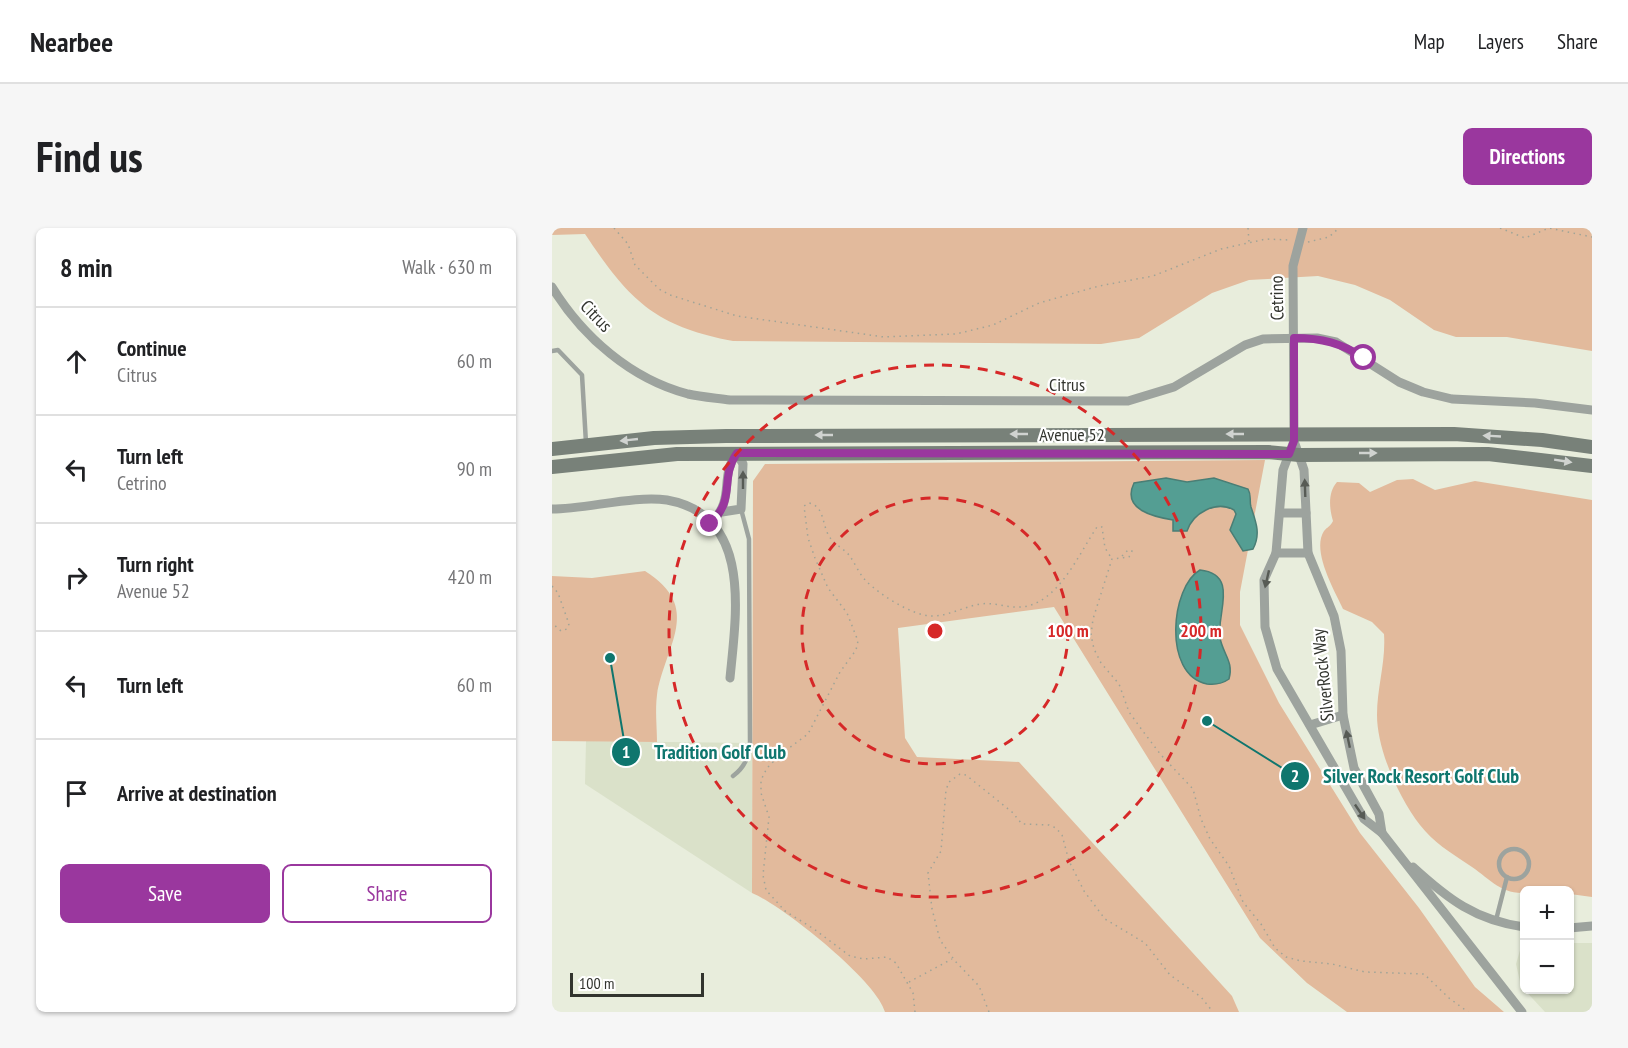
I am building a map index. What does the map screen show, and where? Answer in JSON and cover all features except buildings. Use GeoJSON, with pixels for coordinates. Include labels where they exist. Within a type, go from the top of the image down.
{"type":"FeatureCollection","features":[{"type":"Feature","properties":{"kind":"main road","name":"Avenue 52"},"geometry":{"type":"LineString","coordinates":[[552,449],[654,438],[726,435],[1294,446],[1488,454],[1592,466]]}},
{"type":"Feature","properties":{"kind":"main road","name":"Avenue 52"},"geometry":{"type":"LineString","coordinates":[[552,466],[677,454],[1294,446],[1500,436],[1592,447]]}},
{"type":"Feature","properties":{"kind":"street","name":"Cetrino"},"geometry":{"type":"LineString","coordinates":[[1294,446],[1293,266],[1303,228]]}},
{"type":"Feature","properties":{"kind":"street","name":"Citrus"},"geometry":{"type":"LineString","coordinates":[[552,288],[581,327],[630,369],[689,394],[730,400],[1128,401],[1174,387],[1245,345],[1263,339],[1317,338],[1336,342],[1399,382],[1452,399],[1535,403],[1592,410]]}},
{"type":"Feature","properties":{"kind":"street","name":"SilverRock Way"},"geometry":{"type":"LineString","coordinates":[[1294,446],[1304,470],[1308,553],[1334,616],[1341,651],[1343,715],[1354,768],[1379,814],[1382,833]]}},
{"type":"Feature","properties":{"kind":"street","name":"SilverRock Way"},"geometry":{"type":"LineString","coordinates":[[1294,446],[1283,470],[1276,553],[1264,580],[1265,627],[1276,669],[1364,819],[1382,833],[1522,1012]]}},
{"type":"Feature","properties":{"kind":"street"},"geometry":{"type":"LineString","coordinates":[[710,524],[722,512],[727,494],[728,465],[737,453],[743,464],[741,509],[722,512]]}},
{"type":"Feature","properties":{"kind":"street"},"geometry":{"type":"LineString","coordinates":[[552,509],[666,500],[699,512],[721,535],[735,570],[737,608],[730,678]]}},
{"type":"Feature","properties":{"kind":"street"},"geometry":{"type":"LineString","coordinates":[[1280,513],[1306,513]]}},
{"type":"Feature","properties":{"kind":"street"},"geometry":{"type":"LineString","coordinates":[[1276,553],[1308,553]]}},
{"type":"Feature","properties":{"kind":"street"},"geometry":{"type":"LineString","coordinates":[[1310,724],[1343,715]]}},
{"type":"Feature","properties":{"kind":"street"},"geometry":{"type":"LineString","coordinates":[[1392,846],[1439,891],[1463,909],[1520,926]]}},
{"type":"Feature","properties":{"kind":"street"},"geometry":{"type":"LineString","coordinates":[[1574,928],[1592,926]]}},
{"type":"Feature","properties":{"kind":"lane"},"geometry":{"type":"LineString","coordinates":[[552,351],[558,350],[582,375],[586,446]]}},
{"type":"Feature","properties":{"kind":"lane"},"geometry":{"type":"LineString","coordinates":[[733,776],[741,770],[748,758],[750,743],[748,539],[741,509]]}},
{"type":"Feature","properties":{"kind":"lane"},"geometry":{"type":"LineString","coordinates":[[1509,850],[1523,852],[1528,861],[1528,870],[1521,877],[1507,878],[1500,870],[1501,856],[1509,850]]}},
{"type":"Feature","properties":{"kind":"lane"},"geometry":{"type":"LineString","coordinates":[[1496,920],[1507,878]]}},
{"type":"Feature","properties":{"kind":"path"},"geometry":{"type":"LineString","coordinates":[[614,228],[628,244],[635,264],[658,289],[670,295],[736,316],[884,337],[956,334],[993,325],[1039,303],[1099,286],[1153,276],[1221,249],[1266,239],[1312,243],[1329,237],[1339,228]]}},
{"type":"Feature","properties":{"kind":"path"},"geometry":{"type":"LineString","coordinates":[[1248,228],[1249,243]]}},
{"type":"Feature","properties":{"kind":"path"},"geometry":{"type":"LineString","coordinates":[[1500,228],[1525,238],[1549,228],[1592,237]]}},
{"type":"Feature","properties":{"kind":"path"},"geometry":{"type":"LineString","coordinates":[[915,1012],[916,1003],[896,963],[887,957],[864,959],[850,956],[814,929],[784,911],[766,890],[763,875],[769,817],[761,793],[761,780],[767,768],[781,754],[808,734],[840,672],[856,650],[858,641],[847,613],[828,588],[815,558],[803,514],[804,506],[809,503],[815,504],[820,510],[832,540],[848,555],[866,581],[918,614],[929,616],[944,615],[978,604],[995,603],[1023,607],[1046,600],[1097,527],[1102,527],[1105,548],[1112,559]]}},
{"type":"Feature","properties":{"kind":"path"},"geometry":{"type":"LineString","coordinates":[[1112,559],[1122,556]]}},
{"type":"Feature","properties":{"kind":"path"},"geometry":{"type":"LineString","coordinates":[[1112,559],[1093,619],[1091,635],[1094,649],[1101,663],[1119,684],[1129,712],[1161,755],[1193,789],[1210,839],[1229,866],[1243,902],[1261,924],[1275,948],[1286,957],[1301,962],[1332,964],[1365,972],[1424,974],[1443,993],[1468,1012]]}},
{"type":"Feature","properties":{"kind":"path"},"geometry":{"type":"LineString","coordinates":[[552,586],[558,593],[569,624],[567,629],[561,631],[552,623]]}},
{"type":"Feature","properties":{"kind":"path"},"geometry":{"type":"LineString","coordinates":[[989,1012],[979,986],[940,940],[927,880],[930,866],[940,851],[946,790],[949,782],[960,774],[966,775],[997,799],[1022,824],[1049,825],[1056,828],[1062,835],[1069,861],[1084,891],[1105,920],[1145,944],[1170,975],[1201,997],[1213,1012]]}},
{"type":"Feature","properties":{"kind":"path"},"geometry":{"type":"LineString","coordinates":[[908,983],[953,958]]}},
{"type":"Feature","properties":{"kind":"shaded area"},"geometry":{"type":"Polygon","coordinates":[[[552,228],[1592,228],[1592,351],[1507,337],[1456,337],[1434,330],[1390,300],[1355,285],[1318,276],[1249,280],[1212,293],[1139,338],[1101,344],[733,341],[706,335],[663,318],[630,293],[585,234],[552,235],[552,228]]]}},
{"type":"Feature","properties":{"kind":"shaded area"},"geometry":{"type":"Polygon","coordinates":[[[1265,460],[1240,592],[1240,625],[1279,703],[1360,833],[1419,908],[1475,987],[1504,1012],[1347,1012],[1307,983],[1260,938],[1054,607],[898,628],[905,738],[917,757],[1019,762],[1232,996],[1239,1012],[885,1012],[865,982],[848,964],[806,928],[752,893],[753,481],[765,464],[1265,460]]]}},
{"type":"Feature","properties":{"kind":"shaded area"},"geometry":{"type":"Polygon","coordinates":[[[1413,479],[1435,490],[1475,481],[1592,500],[1592,897],[1574,895],[1574,886],[1520,886],[1520,893],[1501,888],[1431,837],[1412,814],[1397,788],[1385,758],[1378,729],[1378,694],[1384,655],[1384,634],[1372,622],[1343,609],[1330,582],[1320,549],[1324,531],[1333,521],[1330,500],[1337,482],[1359,483],[1370,492],[1397,480],[1413,479]]]}},
{"type":"Feature","properties":{"kind":"shaded area"},"geometry":{"type":"Polygon","coordinates":[[[645,571],[663,585],[673,599],[677,613],[676,628],[657,695],[657,742],[552,741],[552,576],[592,578],[645,571]]]}},
{"type":"Feature","properties":{"kind":"shaded area"},"geometry":{"type":"Polygon","coordinates":[[[586,741],[752,743],[752,893],[585,784],[586,741]]]}},
{"type":"Feature","properties":{"kind":"shaded area"},"geometry":{"type":"Polygon","coordinates":[[[1574,943],[1592,943],[1592,1012],[1545,1012],[1529,994],[1574,994],[1574,943]]]}},
{"type":"Feature","properties":{"kind":"shaded area"},"geometry":{"type":"Polygon","coordinates":[[[1520,950],[1520,982],[1516,964],[1520,950]]]}},
{"type":"Feature","properties":{"kind":"water"},"geometry":{"type":"Polygon","coordinates":[[[1166,478],[1187,482],[1214,478],[1248,489],[1257,528],[1257,538],[1253,549],[1243,551],[1230,530],[1236,514],[1234,510],[1227,507],[1206,510],[1194,519],[1187,531],[1173,531],[1173,520],[1149,514],[1136,506],[1131,492],[1134,483],[1166,478]]]}},
{"type":"Feature","properties":{"kind":"water"},"geometry":{"type":"Polygon","coordinates":[[[1200,570],[1212,573],[1223,587],[1220,638],[1230,673],[1229,679],[1216,684],[1207,684],[1193,677],[1183,665],[1177,648],[1178,611],[1183,593],[1190,579],[1200,570]]]}},
{"type":"Feature","properties":{"kind":"place","name":"Tradition Golf Club"},"geometry":{"type":"Point","coordinates":[610,658]}},
{"type":"Feature","properties":{"kind":"place","name":"Silver Rock Resort Golf Club"},"geometry":{"type":"Point","coordinates":[1207,721]}},
{"type":"Feature","properties":{"kind":"route"},"geometry":{"type":"LineString","coordinates":[[710,524],[722,512],[727,494],[728,465],[737,453],[1268,452],[1289,454],[1294,441],[1294,338],[1317,338],[1336,342],[1364,358]]}}]}
